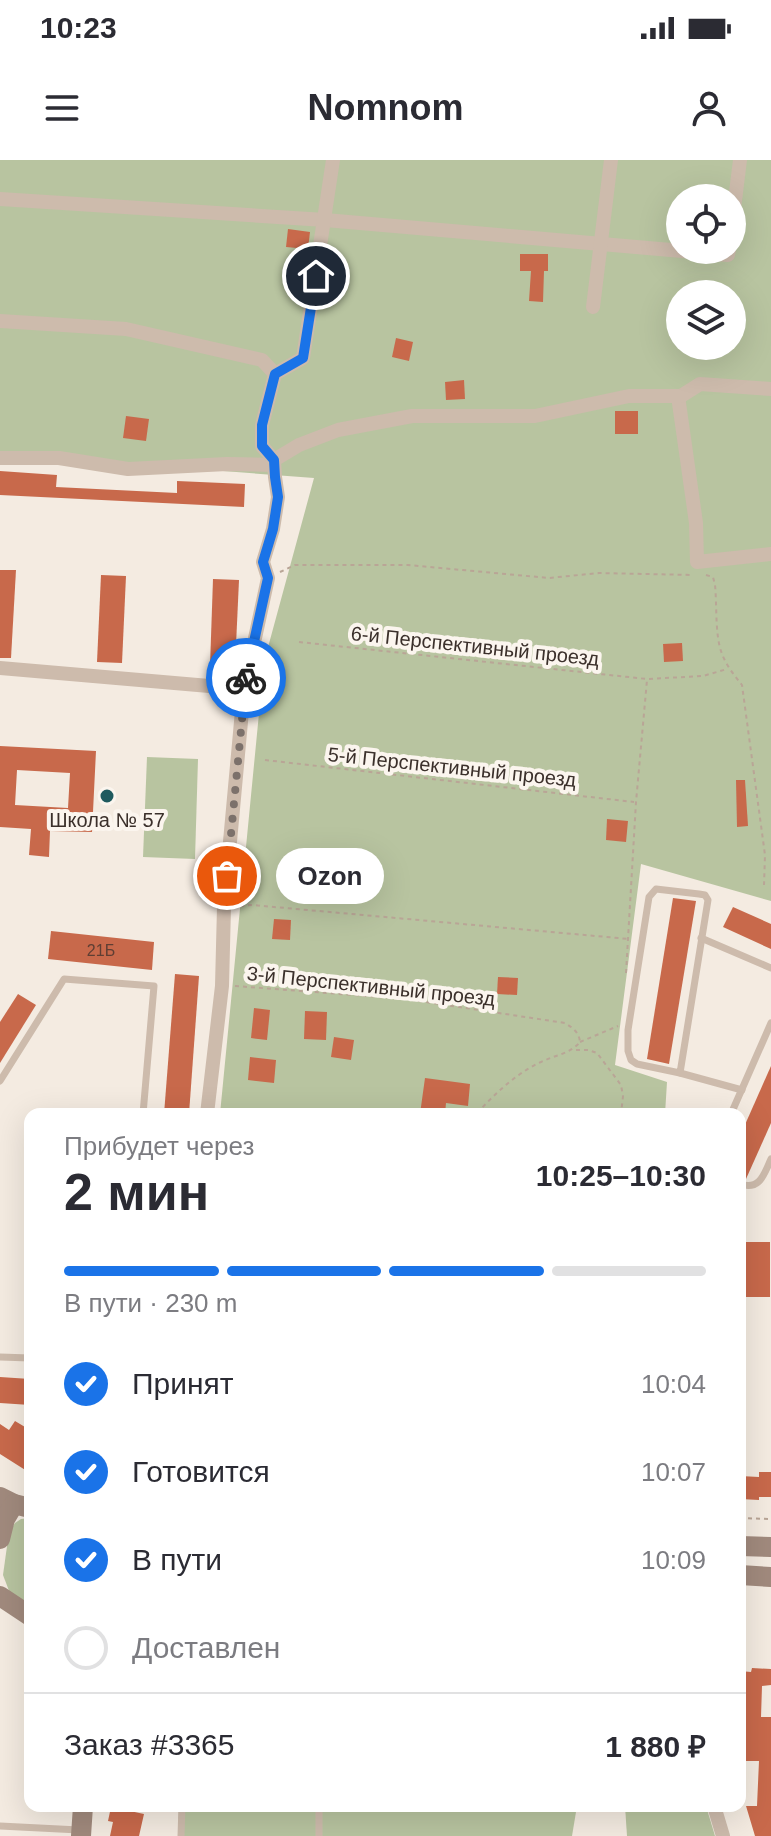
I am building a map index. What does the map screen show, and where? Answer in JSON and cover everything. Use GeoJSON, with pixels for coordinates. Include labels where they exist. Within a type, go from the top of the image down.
{"type":"FeatureCollection","features":[{"type":"Feature","properties":{"kind":"main road"},"geometry":{"type":"LineString","coordinates":[[0,1539],[5,1519],[15,1503]]}},
{"type":"Feature","properties":{"kind":"main road"},"geometry":{"type":"LineString","coordinates":[[746,1546],[771,1547]]}},
{"type":"Feature","properties":{"kind":"main road"},"geometry":{"type":"LineString","coordinates":[[746,1575],[771,1577]]}},
{"type":"Feature","properties":{"kind":"main road"},"geometry":{"type":"LineString","coordinates":[[0,1596],[24,1612]]}},
{"type":"Feature","properties":{"kind":"main road"},"geometry":{"type":"LineString","coordinates":[[81,1833],[83,1812]]}},
{"type":"Feature","properties":{"kind":"street"},"geometry":{"type":"LineString","coordinates":[[208,1108],[222,986],[224,907],[244,689],[268,578],[263,562],[278,497],[274,468],[262,446],[262,425],[275,374],[303,358],[333,160]]}},
{"type":"Feature","properties":{"kind":"street"},"geometry":{"type":"LineString","coordinates":[[593,307],[611,160]]}},
{"type":"Feature","properties":{"kind":"street"},"geometry":{"type":"LineString","coordinates":[[737,184],[740,160]]}},
{"type":"Feature","properties":{"kind":"street"},"geometry":{"type":"LineString","coordinates":[[0,199],[325,220],[666,250]]}},
{"type":"Feature","properties":{"kind":"street"},"geometry":{"type":"LineString","coordinates":[[0,321],[126,329],[262,360],[275,374]]}},
{"type":"Feature","properties":{"kind":"street"},"geometry":{"type":"LineString","coordinates":[[0,458],[59,458],[128,469],[227,464],[274,468],[299,445],[338,430],[412,416],[535,416],[629,396],[681,396],[700,384],[771,389]]}},
{"type":"Feature","properties":{"kind":"street"},"geometry":{"type":"LineString","coordinates":[[678,396],[696,523],[697,562],[771,554]]}},
{"type":"Feature","properties":{"kind":"street"},"geometry":{"type":"LineString","coordinates":[[0,668],[244,689]]}},
{"type":"Feature","properties":{"kind":"street"},"geometry":{"type":"LineString","coordinates":[[716,1812],[723,1836]]}},
{"type":"Feature","properties":{"kind":"lane"},"geometry":{"type":"LineString","coordinates":[[680,1073],[708,900],[705,895],[656,889],[649,897],[628,1030],[631,1060],[742,1090]]}},
{"type":"Feature","properties":{"kind":"lane"},"geometry":{"type":"LineString","coordinates":[[701,938],[771,968]]}},
{"type":"Feature","properties":{"kind":"lane"},"geometry":{"type":"LineString","coordinates":[[0,1081],[64,979],[154,986],[144,1108]]}},
{"type":"Feature","properties":{"kind":"lane"},"geometry":{"type":"LineString","coordinates":[[734,1108],[771,1023]]}},
{"type":"Feature","properties":{"kind":"lane"},"geometry":{"type":"LineString","coordinates":[[746,1186],[756,1185],[771,1159]]}},
{"type":"Feature","properties":{"kind":"lane"},"geometry":{"type":"LineString","coordinates":[[0,1357],[24,1358]]}},
{"type":"Feature","properties":{"kind":"lane"},"geometry":{"type":"LineString","coordinates":[[181,1836],[182,1812]]}},
{"type":"Feature","properties":{"kind":"lane"},"geometry":{"type":"LineString","coordinates":[[319,1812],[319,1836]]}},
{"type":"Feature","properties":{"kind":"lane"},"geometry":{"type":"LineString","coordinates":[[0,1826],[81,1833]]}},
{"type":"Feature","properties":{"kind":"path"},"geometry":{"type":"LineString","coordinates":[[268,578],[295,565],[394,565],[549,578],[599,573],[691,575]]}},
{"type":"Feature","properties":{"kind":"path"},"geometry":{"type":"LineString","coordinates":[[706,575],[713,577],[715,585],[719,645],[729,668],[742,685],[765,855],[764,885]]}},
{"type":"Feature","properties":{"kind":"path","name":"6-й Перспективный проезд"},"geometry":{"type":"LineString","coordinates":[[299,642],[647,679],[703,676],[729,668]]}},
{"type":"Feature","properties":{"kind":"path"},"geometry":{"type":"LineString","coordinates":[[626,971],[647,679]]}},
{"type":"Feature","properties":{"kind":"path","name":"5-й Перспективный проезд"},"geometry":{"type":"LineString","coordinates":[[265,760],[636,802]]}},
{"type":"Feature","properties":{"kind":"path"},"geometry":{"type":"LineString","coordinates":[[224,907],[252,905],[629,939]]}},
{"type":"Feature","properties":{"kind":"path","name":"3-й Перспективный проезд"},"geometry":{"type":"LineString","coordinates":[[222,986],[406,999],[565,1023],[579,1035],[580,1042]]}},
{"type":"Feature","properties":{"kind":"path"},"geometry":{"type":"LineString","coordinates":[[573,1050],[580,1042],[616,1028],[622,1018]]}},
{"type":"Feature","properties":{"kind":"path"},"geometry":{"type":"LineString","coordinates":[[482,1108],[501,1088],[540,1063],[573,1050],[597,1053],[621,1085],[622,1108]]}},
{"type":"Feature","properties":{"kind":"path"},"geometry":{"type":"LineString","coordinates":[[746,1518],[771,1519]]}},
{"type":"Feature","properties":{"kind":"green space"},"geometry":{"type":"Polygon","coordinates":[[[0,160],[771,160],[771,901],[641,864],[615,1065],[667,1082],[665,1108],[221,1108],[264,662],[314,478],[0,454],[0,160]]]}},
{"type":"Feature","properties":{"kind":"green space"},"geometry":{"type":"Polygon","coordinates":[[[147,757],[198,759],[195,859],[143,857],[147,757]]]}},
{"type":"Feature","properties":{"kind":"green space"},"geometry":{"type":"Polygon","coordinates":[[[24,1519],[24,1606],[11,1596],[3,1575],[9,1532],[24,1519]]]}},
{"type":"Feature","properties":{"kind":"green space"},"geometry":{"type":"Polygon","coordinates":[[[179,1812],[576,1812],[572,1836],[178,1836],[179,1812]]]}},
{"type":"Feature","properties":{"kind":"green space"},"geometry":{"type":"Polygon","coordinates":[[[625,1812],[708,1812],[715,1836],[627,1836],[625,1812]]]}},
{"type":"Feature","properties":{"kind":"building"},"geometry":{"type":"Polygon","coordinates":[[[288,229],[310,232],[308,249],[286,247],[288,229]]]}},
{"type":"Feature","properties":{"kind":"building"},"geometry":{"type":"Polygon","coordinates":[[[520,254],[548,254],[543,302],[529,301],[531,271],[520,271],[520,254]]]}},
{"type":"Feature","properties":{"kind":"building"},"geometry":{"type":"Polygon","coordinates":[[[396,338],[413,342],[409,361],[392,357],[396,338]]]}},
{"type":"Feature","properties":{"kind":"building"},"geometry":{"type":"Polygon","coordinates":[[[464,380],[465,399],[446,400],[445,382],[464,380]]]}},
{"type":"Feature","properties":{"kind":"building"},"geometry":{"type":"Polygon","coordinates":[[[615,411],[638,411],[638,434],[615,434],[615,411]]]}},
{"type":"Feature","properties":{"kind":"building"},"geometry":{"type":"Polygon","coordinates":[[[126,416],[149,419],[146,441],[123,438],[126,416]]]}},
{"type":"Feature","properties":{"kind":"building"},"geometry":{"type":"Polygon","coordinates":[[[0,471],[57,475],[56,487],[177,493],[177,481],[245,484],[244,507],[0,495],[0,471]]]}},
{"type":"Feature","properties":{"kind":"building"},"geometry":{"type":"Polygon","coordinates":[[[0,570],[16,570],[11,658],[0,658],[0,570]]]}},
{"type":"Feature","properties":{"kind":"building"},"geometry":{"type":"Polygon","coordinates":[[[101,575],[126,576],[122,663],[97,662],[101,575]]]}},
{"type":"Feature","properties":{"kind":"building"},"geometry":{"type":"Polygon","coordinates":[[[213,579],[239,580],[235,667],[210,666],[213,579]]]}},
{"type":"Feature","properties":{"kind":"building"},"geometry":{"type":"Polygon","coordinates":[[[682,643],[683,661],[664,662],[663,644],[682,643]]]}},
{"type":"Feature","properties":{"kind":"building"},"geometry":{"type":"Polygon","coordinates":[[[0,746],[96,751],[92,832],[50,831],[49,857],[29,855],[31,829],[0,827],[0,746]],[[17,770],[15,805],[68,808],[70,773],[17,770]]]}},
{"type":"Feature","properties":{"kind":"building"},"geometry":{"type":"Polygon","coordinates":[[[736,780],[745,780],[748,826],[737,827],[736,780]]]}},
{"type":"Feature","properties":{"kind":"building"},"geometry":{"type":"Polygon","coordinates":[[[607,819],[628,821],[626,842],[606,840],[607,819]]]}},
{"type":"Feature","properties":{"kind":"building"},"geometry":{"type":"Polygon","coordinates":[[[343,851],[364,854],[361,874],[340,871],[343,851]]]}},
{"type":"Feature","properties":{"kind":"building"},"geometry":{"type":"Polygon","coordinates":[[[673,898],[696,901],[669,1064],[647,1059],[673,898]]]}},
{"type":"Feature","properties":{"kind":"building"},"geometry":{"type":"Polygon","coordinates":[[[733,907],[771,924],[771,949],[723,927],[733,907]]]}},
{"type":"Feature","properties":{"kind":"building"},"geometry":{"type":"Polygon","coordinates":[[[274,919],[291,920],[290,940],[272,939],[274,919]]]}},
{"type":"Feature","properties":{"kind":"building"},"geometry":{"type":"Polygon","coordinates":[[[51,931],[154,942],[152,970],[48,959],[51,931]]]}},
{"type":"Feature","properties":{"kind":"building"},"geometry":{"type":"Polygon","coordinates":[[[175,974],[199,976],[189,1108],[164,1108],[175,974]]]}},
{"type":"Feature","properties":{"kind":"building"},"geometry":{"type":"Polygon","coordinates":[[[498,977],[518,978],[517,995],[497,994],[498,977]]]}},
{"type":"Feature","properties":{"kind":"building"},"geometry":{"type":"Polygon","coordinates":[[[18,994],[36,1005],[0,1063],[0,1022],[18,994]]]}},
{"type":"Feature","properties":{"kind":"building"},"geometry":{"type":"Polygon","coordinates":[[[254,1008],[270,1010],[267,1040],[251,1038],[254,1008]]]}},
{"type":"Feature","properties":{"kind":"building"},"geometry":{"type":"Polygon","coordinates":[[[305,1011],[327,1012],[326,1040],[304,1039],[305,1011]]]}},
{"type":"Feature","properties":{"kind":"building"},"geometry":{"type":"Polygon","coordinates":[[[334,1037],[354,1040],[351,1060],[331,1057],[334,1037]]]}},
{"type":"Feature","properties":{"kind":"building"},"geometry":{"type":"Polygon","coordinates":[[[250,1057],[276,1060],[274,1083],[248,1080],[250,1057]]]}},
{"type":"Feature","properties":{"kind":"building"},"geometry":{"type":"Polygon","coordinates":[[[771,1066],[771,1123],[746,1179],[746,1122],[771,1066]]]}},
{"type":"Feature","properties":{"kind":"building"},"geometry":{"type":"Polygon","coordinates":[[[425,1078],[470,1084],[468,1106],[446,1103],[446,1108],[421,1108],[425,1078]]]}},
{"type":"Feature","properties":{"kind":"building"},"geometry":{"type":"Polygon","coordinates":[[[746,1242],[770,1242],[770,1297],[746,1297],[746,1242]]]}},
{"type":"Feature","properties":{"kind":"building"},"geometry":{"type":"Polygon","coordinates":[[[0,1377],[24,1379],[24,1405],[0,1403],[0,1377]]]}},
{"type":"Feature","properties":{"kind":"building"},"geometry":{"type":"Polygon","coordinates":[[[15,1421],[24,1426],[24,1469],[0,1454],[0,1424],[9,1430],[15,1421]]]}},
{"type":"Feature","properties":{"kind":"building"},"geometry":{"type":"Polygon","coordinates":[[[759,1472],[771,1472],[771,1497],[746,1499],[746,1476],[759,1477],[759,1472]]]}},
{"type":"Feature","properties":{"kind":"building"},"geometry":{"type":"Polygon","coordinates":[[[752,1668],[771,1669],[771,1685],[762,1686],[761,1717],[771,1717],[771,1836],[755,1836],[746,1806],[757,1806],[759,1761],[746,1761],[746,1672],[751,1672],[752,1668]]]}},
{"type":"Feature","properties":{"kind":"building"},"geometry":{"type":"Polygon","coordinates":[[[110,1812],[144,1814],[139,1836],[110,1836],[113,1822],[108,1821],[110,1812]]]}},
{"type":"Feature","properties":{"kind":"way so far"},"geometry":{"type":"LineString","coordinates":[[227,876],[246,678]]}},
{"type":"Feature","properties":{"kind":"place","name":"Школа № 57"},"geometry":{"type":"Point","coordinates":[107,796]}},
{"type":"Feature","properties":{"kind":"place","name":"Ozon"},"geometry":{"type":"Point","coordinates":[227,876]}},
{"type":"Feature","properties":{"kind":"route"},"geometry":{"type":"LineString","coordinates":[[246,678],[268,578],[263,562],[278,497],[274,460],[262,446],[262,425],[275,374],[303,358],[316,276]]}}]}
